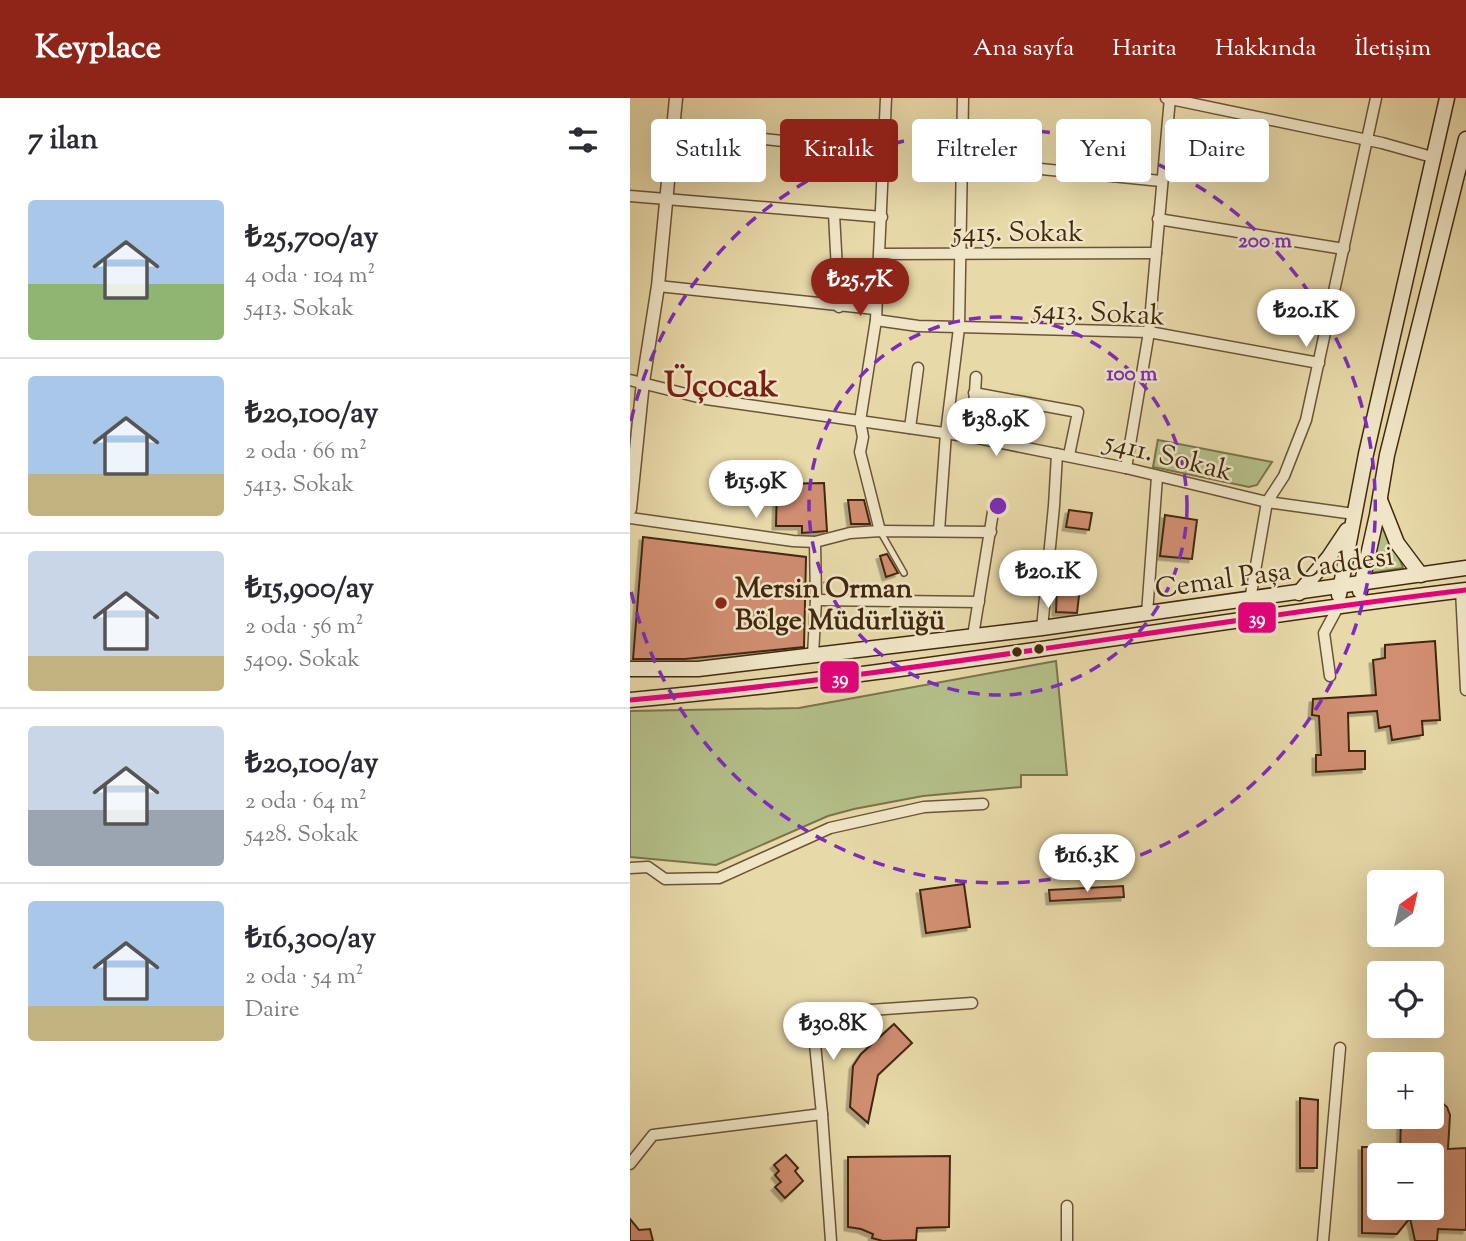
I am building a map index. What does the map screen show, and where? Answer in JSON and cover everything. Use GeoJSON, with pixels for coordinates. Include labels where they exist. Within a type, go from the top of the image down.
{"type":"FeatureCollection","features":[{"type":"Feature","properties":{"kind":"main road"},"geometry":{"type":"LineString","coordinates":[[1338,607],[1353,519],[1447,98]]}},
{"type":"Feature","properties":{"kind":"main road"},"geometry":{"type":"LineString","coordinates":[[1359,603],[1387,455],[1466,139]]}},
{"type":"Feature","properties":{"kind":"main road"},"geometry":{"type":"LineString","coordinates":[[1425,193],[1446,215]]}},
{"type":"Feature","properties":{"kind":"main road"},"geometry":{"type":"LineString","coordinates":[[1380,500],[1397,543],[1421,575]]}},
{"type":"Feature","properties":{"kind":"main road"},"geometry":{"type":"LineString","coordinates":[[1299,593],[1329,557],[1353,519]]}},
{"type":"Feature","properties":{"kind":"main road","name":"Cemal Paşa Caddesi"},"geometry":{"type":"LineString","coordinates":[[630,669],[698,669],[1042,628],[1466,568]]}},
{"type":"Feature","properties":{"kind":"main road","name":"Cemal Paşa Caddesi"},"geometry":{"type":"LineString","coordinates":[[630,700],[771,685],[1463,590]]}},
{"type":"Feature","properties":{"kind":"street"},"geometry":{"type":"LineString","coordinates":[[674,119],[676,98]]}},
{"type":"Feature","properties":{"kind":"street"},"geometry":{"type":"LineString","coordinates":[[885,119],[886,98]]}},
{"type":"Feature","properties":{"kind":"street"},"geometry":{"type":"LineString","coordinates":[[963,98],[963,119]]}},
{"type":"Feature","properties":{"kind":"street"},"geometry":{"type":"LineString","coordinates":[[1126,468],[1149,332],[1169,98],[1367,140],[1432,157]]}},
{"type":"Feature","properties":{"kind":"street"},"geometry":{"type":"LineString","coordinates":[[1250,600],[1266,502],[1284,477],[1307,420],[1376,98]]}},
{"type":"Feature","properties":{"kind":"street"},"geometry":{"type":"LineString","coordinates":[[1042,169],[1161,181]]}},
{"type":"Feature","properties":{"kind":"street"},"geometry":{"type":"LineString","coordinates":[[630,509],[636,381],[658,286],[668,182]]}},
{"type":"Feature","properties":{"kind":"street"},"geometry":{"type":"LineString","coordinates":[[880,531],[860,452],[863,437],[860,421],[875,315],[883,182]]}},
{"type":"Feature","properties":{"kind":"street"},"geometry":{"type":"LineString","coordinates":[[939,531],[946,433],[959,328],[962,182]]}},
{"type":"Feature","properties":{"kind":"street"},"geometry":{"type":"LineString","coordinates":[[630,196],[882,217]]}},
{"type":"Feature","properties":{"kind":"street"},"geometry":{"type":"LineString","coordinates":[[834,214],[839,307]]}},
{"type":"Feature","properties":{"kind":"street"},"geometry":{"type":"LineString","coordinates":[[1158,219],[1344,249]]}},
{"type":"Feature","properties":{"kind":"street","name":"5415. Sokak"},"geometry":{"type":"LineString","coordinates":[[880,254],[1156,253]]}},
{"type":"Feature","properties":{"kind":"street","name":"5413. Sokak"},"geometry":{"type":"LineString","coordinates":[[658,286],[839,307],[918,326],[1149,332],[1319,363]]}},
{"type":"Feature","properties":{"kind":"street"},"geometry":{"type":"LineString","coordinates":[[911,428],[918,368]]}},
{"type":"Feature","properties":{"kind":"street"},"geometry":{"type":"LineString","coordinates":[[972,437],[976,377]]}},
{"type":"Feature","properties":{"kind":"street","name":"5411. Sokak"},"geometry":{"type":"LineString","coordinates":[[636,381],[706,399],[972,437],[1353,519]]}},
{"type":"Feature","properties":{"kind":"street"},"geometry":{"type":"LineString","coordinates":[[974,393],[1078,412],[1063,455],[1054,506],[1042,628]]}},
{"type":"Feature","properties":{"kind":"street"},"geometry":{"type":"LineString","coordinates":[[1147,614],[1157,477]]}},
{"type":"Feature","properties":{"kind":"street"},"geometry":{"type":"LineString","coordinates":[[973,636],[993,512]]}},
{"type":"Feature","properties":{"kind":"street"},"geometry":{"type":"LineString","coordinates":[[630,518],[816,542],[850,533],[880,531],[990,532]]}},
{"type":"Feature","properties":{"kind":"street"},"geometry":{"type":"LineString","coordinates":[[813,655],[816,542]]}},
{"type":"Feature","properties":{"kind":"street"},"geometry":{"type":"LineString","coordinates":[[1463,590],[1466,690]]}},
{"type":"Feature","properties":{"kind":"street"},"geometry":{"type":"LineString","coordinates":[[816,600],[978,603]]}},
{"type":"Feature","properties":{"kind":"street"},"geometry":{"type":"LineString","coordinates":[[1330,676],[1324,632],[1338,607]]}},
{"type":"Feature","properties":{"kind":"street"},"geometry":{"type":"LineString","coordinates":[[630,867],[649,867],[665,879],[719,878],[830,828],[924,807],[983,804]]}},
{"type":"Feature","properties":{"kind":"street"},"geometry":{"type":"LineString","coordinates":[[831,1241],[812,1014],[972,1003]]}},
{"type":"Feature","properties":{"kind":"street"},"geometry":{"type":"LineString","coordinates":[[1323,1241],[1340,1048]]}},
{"type":"Feature","properties":{"kind":"street"},"geometry":{"type":"LineString","coordinates":[[630,1164],[653,1135],[822,1114]]}},
{"type":"Feature","properties":{"kind":"street"},"geometry":{"type":"LineString","coordinates":[[1067,1206],[1067,1241]]}},
{"type":"Feature","properties":{"kind":"lane"},"geometry":{"type":"LineString","coordinates":[[880,531],[904,573]]}},
{"type":"Feature","properties":{"kind":"green space"},"geometry":{"type":"Polygon","coordinates":[[[1158,439],[1272,462],[1257,485],[1249,487],[1153,467],[1158,439]]]}},
{"type":"Feature","properties":{"kind":"green space"},"geometry":{"type":"Polygon","coordinates":[[[1382,515],[1403,568],[1370,573],[1382,515]]]}},
{"type":"Feature","properties":{"kind":"green space"},"geometry":{"type":"Polygon","coordinates":[[[1056,661],[1067,775],[1021,775],[1021,787],[923,796],[854,809],[828,816],[716,865],[630,857],[630,711],[799,708],[1056,661]]]}},
{"type":"Feature","properties":{"kind":"building"},"geometry":{"type":"Polygon","coordinates":[[[824,483],[827,531],[802,533],[802,526],[776,526],[777,484],[824,483]]]}},
{"type":"Feature","properties":{"kind":"building"},"geometry":{"type":"Polygon","coordinates":[[[848,500],[864,500],[870,524],[851,524],[848,500]]]}},
{"type":"Feature","properties":{"kind":"building"},"geometry":{"type":"Polygon","coordinates":[[[1069,510],[1092,513],[1089,530],[1066,527],[1069,510]]]}},
{"type":"Feature","properties":{"kind":"building"},"geometry":{"type":"Polygon","coordinates":[[[1165,515],[1197,520],[1192,559],[1160,556],[1165,515]]]}},
{"type":"Feature","properties":{"kind":"building","name":"Mersin Orman Bölge Müdürlüğü"},"geometry":{"type":"Polygon","coordinates":[[[643,537],[806,557],[804,647],[685,659],[633,659],[643,537]]]}},
{"type":"Feature","properties":{"kind":"building"},"geometry":{"type":"Polygon","coordinates":[[[887,554],[898,573],[886,577],[880,556],[887,554]]]}},
{"type":"Feature","properties":{"kind":"building"},"geometry":{"type":"Polygon","coordinates":[[[1057,585],[1080,587],[1077,613],[1056,612],[1057,585]]]}},
{"type":"Feature","properties":{"kind":"building"},"geometry":{"type":"Polygon","coordinates":[[[1435,641],[1440,720],[1422,721],[1423,735],[1392,740],[1390,726],[1379,728],[1377,711],[1348,713],[1349,751],[1365,751],[1365,769],[1316,772],[1316,755],[1321,755],[1319,716],[1312,715],[1313,699],[1376,695],[1373,660],[1385,658],[1385,645],[1435,641]]]}},
{"type":"Feature","properties":{"kind":"building"},"geometry":{"type":"Polygon","coordinates":[[[964,884],[970,927],[926,933],[920,890],[964,884]]]}},
{"type":"Feature","properties":{"kind":"building"},"geometry":{"type":"Polygon","coordinates":[[[1123,886],[1124,897],[1050,901],[1049,890],[1123,886]]]}},
{"type":"Feature","properties":{"kind":"building"},"geometry":{"type":"Polygon","coordinates":[[[894,1024],[912,1043],[878,1075],[868,1123],[850,1107],[853,1066],[861,1054],[894,1024]]]}},
{"type":"Feature","properties":{"kind":"building"},"geometry":{"type":"Polygon","coordinates":[[[1300,1098],[1318,1100],[1317,1168],[1300,1168],[1300,1098]]]}},
{"type":"Feature","properties":{"kind":"building"},"geometry":{"type":"Polygon","coordinates":[[[1444,1104],[1447,1107],[1450,1115],[1448,1149],[1466,1148],[1466,1230],[1438,1229],[1437,1241],[1415,1241],[1410,1220],[1444,1220],[1444,1143],[1400,1143],[1401,1129],[1444,1129],[1444,1104]]]}},
{"type":"Feature","properties":{"kind":"building"},"geometry":{"type":"Polygon","coordinates":[[[1362,1147],[1367,1147],[1367,1220],[1408,1220],[1397,1234],[1362,1233],[1362,1147]]]}},
{"type":"Feature","properties":{"kind":"building"},"geometry":{"type":"Polygon","coordinates":[[[786,1155],[798,1168],[795,1171],[803,1181],[785,1198],[775,1187],[781,1182],[775,1175],[779,1171],[774,1165],[786,1155]]]}},
{"type":"Feature","properties":{"kind":"building"},"geometry":{"type":"Polygon","coordinates":[[[950,1156],[949,1227],[917,1228],[916,1240],[883,1241],[872,1238],[873,1234],[861,1229],[848,1227],[848,1157],[950,1156]]]}},
{"type":"Feature","properties":{"kind":"building"},"geometry":{"type":"Polygon","coordinates":[[[630,1219],[639,1230],[650,1229],[653,1241],[630,1241],[630,1219]]]}},
{"type":"Feature","properties":{"kind":"transit line","name":"39"},"geometry":{"type":"LineString","coordinates":[[630,700],[840,677],[1466,590]]}},
{"type":"Feature","properties":{"kind":"place","name":"Mersin Orman Bölge Müdürlüğü"},"geometry":{"type":"Point","coordinates":[721,603]}},
{"type":"Feature","properties":{"kind":"district","name":"Üçocak"},"geometry":{"type":"Point","coordinates":[721,384]}}]}
